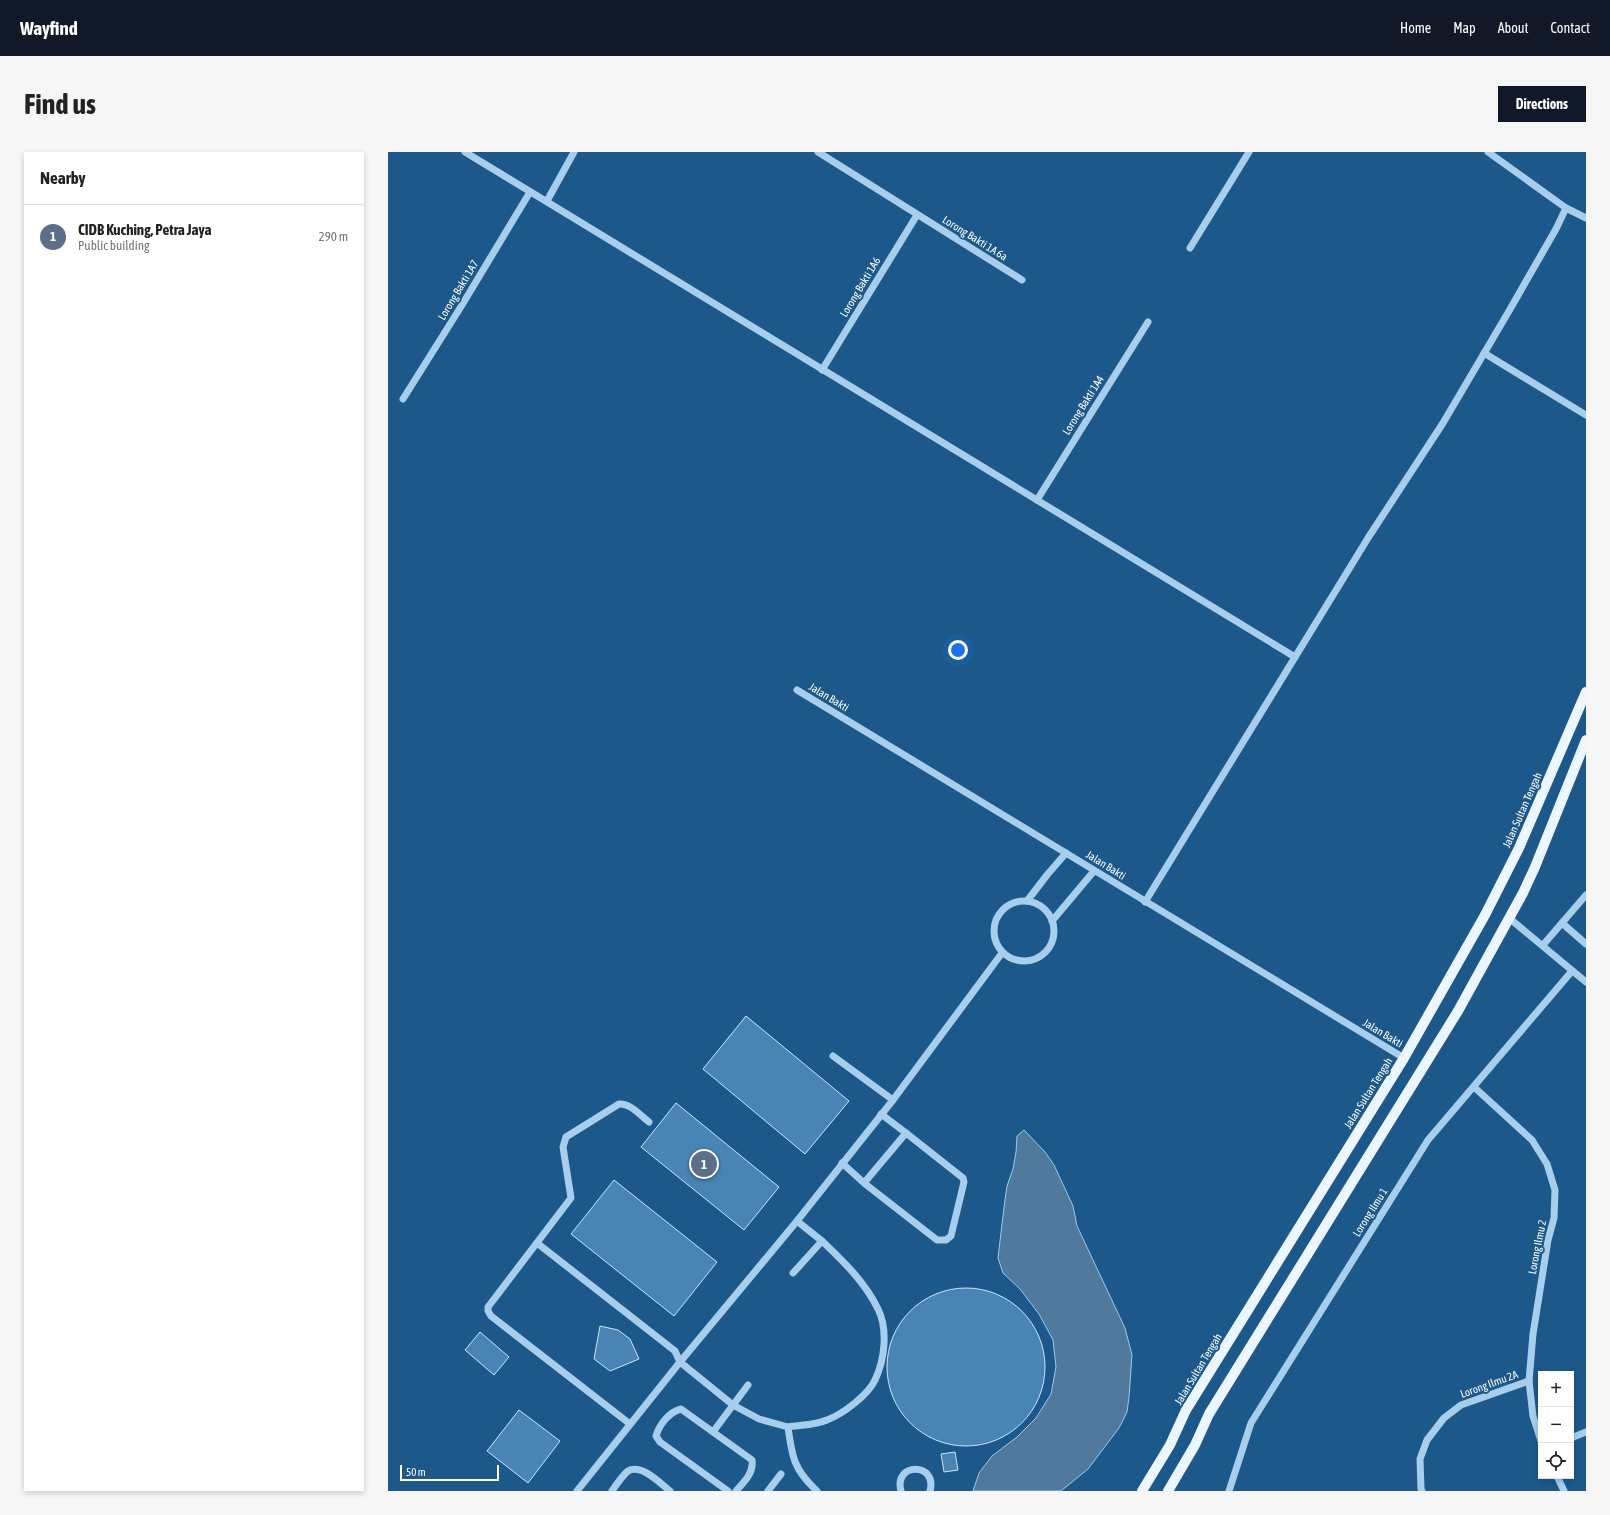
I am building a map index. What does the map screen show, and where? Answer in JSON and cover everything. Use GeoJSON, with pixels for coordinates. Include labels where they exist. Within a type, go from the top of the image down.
{"type":"FeatureCollection","features":[{"type":"Feature","properties":{"kind":"main road","name":"Jalan Sultan Tengah"},"geometry":{"type":"LineString","coordinates":[[1142,1491],[1170,1445],[1186,1410],[1404,1058],[1478,927],[1506,875],[1586,692]]}},
{"type":"Feature","properties":{"kind":"main road"},"geometry":{"type":"LineString","coordinates":[[1168,1491],[1195,1445],[1210,1414],[1458,1011],[1535,867],[1586,740]]}},
{"type":"Feature","properties":{"kind":"street"},"geometry":{"type":"LineString","coordinates":[[465,152],[1295,657]]}},
{"type":"Feature","properties":{"kind":"street"},"geometry":{"type":"LineString","coordinates":[[546,202],[574,152]]}},
{"type":"Feature","properties":{"kind":"street","name":"Lorong Bakti 1A 6a"},"geometry":{"type":"LineString","coordinates":[[818,152],[1022,280]]}},
{"type":"Feature","properties":{"kind":"street"},"geometry":{"type":"LineString","coordinates":[[1190,248],[1250,152]]}},
{"type":"Feature","properties":{"kind":"street"},"geometry":{"type":"LineString","coordinates":[[1488,152],[1566,208],[1586,218]]}},
{"type":"Feature","properties":{"kind":"street","name":"Lorong Bakti 1A7"},"geometry":{"type":"LineString","coordinates":[[403,399],[530,192]]}},
{"type":"Feature","properties":{"kind":"street"},"geometry":{"type":"LineString","coordinates":[[1145,902],[1368,538],[1442,423],[1556,229],[1566,208]]}},
{"type":"Feature","properties":{"kind":"street","name":"Lorong Bakti 1A6"},"geometry":{"type":"LineString","coordinates":[[822,370],[917,215]]}},
{"type":"Feature","properties":{"kind":"street","name":"Lorong Bakti 1A4"},"geometry":{"type":"LineString","coordinates":[[1037,500],[1148,322]]}},
{"type":"Feature","properties":{"kind":"street"},"geometry":{"type":"LineString","coordinates":[[1484,353],[1586,415]]}},
{"type":"Feature","properties":{"kind":"street","name":"Jalan Bakti"},"geometry":{"type":"LineString","coordinates":[[797,690],[1404,1058]]}},
{"type":"Feature","properties":{"kind":"street"},"geometry":{"type":"LineString","coordinates":[[1027,901],[1066,852]]}},
{"type":"Feature","properties":{"kind":"street"},"geometry":{"type":"LineString","coordinates":[[1052,921],[1094,871]]}},
{"type":"Feature","properties":{"kind":"street"},"geometry":{"type":"LineString","coordinates":[[1542,945],[1586,895]]}},
{"type":"Feature","properties":{"kind":"street"},"geometry":{"type":"LineString","coordinates":[[1017,901],[1027,901],[1039,905],[1047,911],[1052,921],[1054,931],[1053,941],[1048,950],[1040,957],[1031,961],[1021,961],[1011,959],[1002,953],[996,944],[993,934],[994,923],[999,913],[1006,906],[1017,901]]}},
{"type":"Feature","properties":{"kind":"street"},"geometry":{"type":"LineString","coordinates":[[1509,918],[1586,982]]}},
{"type":"Feature","properties":{"kind":"street"},"geometry":{"type":"LineString","coordinates":[[1562,923],[1586,944]]}},
{"type":"Feature","properties":{"kind":"street"},"geometry":{"type":"LineString","coordinates":[[577,1491],[680,1362],[797,1221],[893,1100],[1002,953]]}},
{"type":"Feature","properties":{"kind":"street","name":"Lorong Ilmu 1"},"geometry":{"type":"LineString","coordinates":[[1229,1491],[1251,1423],[1428,1140],[1572,971]]}},
{"type":"Feature","properties":{"kind":"street"},"geometry":{"type":"LineString","coordinates":[[833,1056],[893,1100]]}},
{"type":"Feature","properties":{"kind":"street","name":"Lorong Ilmu 2"},"geometry":{"type":"LineString","coordinates":[[1474,1087],[1532,1140],[1547,1164],[1555,1190],[1554,1218],[1548,1240],[1533,1334],[1529,1381],[1533,1416],[1538,1432]]}},
{"type":"Feature","properties":{"kind":"street"},"geometry":{"type":"LineString","coordinates":[[630,1424],[491,1316],[488,1311],[488,1307],[571,1198],[563,1147],[566,1137],[619,1104],[628,1106],[648,1122]]}},
{"type":"Feature","properties":{"kind":"street"},"geometry":{"type":"LineString","coordinates":[[842,1163],[864,1183],[937,1240],[946,1240],[951,1236],[964,1182],[963,1178],[881,1114]]}},
{"type":"Feature","properties":{"kind":"street"},"geometry":{"type":"LineString","coordinates":[[864,1183],[906,1133]]}},
{"type":"Feature","properties":{"kind":"street"},"geometry":{"type":"LineString","coordinates":[[537,1243],[675,1351],[680,1362],[733,1405],[759,1419],[788,1427],[827,1420],[856,1403],[875,1380],[883,1352],[885,1335],[878,1310],[865,1288],[841,1259],[822,1241],[797,1221]]}},
{"type":"Feature","properties":{"kind":"street"},"geometry":{"type":"LineString","coordinates":[[793,1273],[822,1241]]}},
{"type":"Feature","properties":{"kind":"street","name":"Lorong Ilmu 2A"},"geometry":{"type":"LineString","coordinates":[[1422,1491],[1420,1489],[1420,1459],[1427,1440],[1444,1418],[1461,1405],[1529,1381]]}},
{"type":"Feature","properties":{"kind":"street"},"geometry":{"type":"LineString","coordinates":[[713,1432],[748,1385]]}},
{"type":"Feature","properties":{"kind":"street"},"geometry":{"type":"LineString","coordinates":[[728,1491],[660,1442],[656,1436],[658,1430],[673,1411],[681,1409],[752,1460],[753,1467],[749,1475],[736,1491]]}},
{"type":"Feature","properties":{"kind":"street"},"geometry":{"type":"LineString","coordinates":[[788,1427],[792,1457],[805,1480],[817,1491]]}},
{"type":"Feature","properties":{"kind":"street"},"geometry":{"type":"LineString","coordinates":[[1574,1437],[1586,1432]]}},
{"type":"Feature","properties":{"kind":"street"},"geometry":{"type":"LineString","coordinates":[[612,1491],[627,1472],[634,1469],[642,1470],[670,1491]]}},
{"type":"Feature","properties":{"kind":"street"},"geometry":{"type":"LineString","coordinates":[[902,1491],[900,1484],[901,1478],[905,1473],[917,1469],[928,1474],[932,1486],[930,1491]]}},
{"type":"Feature","properties":{"kind":"street"},"geometry":{"type":"LineString","coordinates":[[768,1491],[781,1474]]}},
{"type":"Feature","properties":{"kind":"street"},"geometry":{"type":"LineString","coordinates":[[1558,1479],[1564,1491]]}},
{"type":"Feature","properties":{"kind":"water"},"geometry":{"type":"Polygon","coordinates":[[[1024,1130],[1045,1152],[1054,1165],[1073,1206],[1077,1226],[1125,1328],[1132,1355],[1127,1412],[1119,1428],[1088,1469],[1061,1491],[973,1491],[979,1473],[992,1456],[1017,1437],[1036,1418],[1051,1394],[1056,1367],[1053,1340],[1039,1314],[1020,1289],[1003,1273],[998,1258],[1007,1186],[1013,1169],[1017,1136],[1024,1130]]]}},
{"type":"Feature","properties":{"kind":"building"},"geometry":{"type":"Polygon","coordinates":[[[746,1016],[849,1101],[805,1154],[703,1069],[746,1016]]]}},
{"type":"Feature","properties":{"kind":"building"},"geometry":{"type":"Polygon","coordinates":[[[676,1103],[779,1187],[744,1230],[641,1147],[676,1103]]]}},
{"type":"Feature","properties":{"kind":"building"},"geometry":{"type":"Polygon","coordinates":[[[614,1180],[717,1262],[674,1316],[571,1234],[614,1180]]]}},
{"type":"Feature","properties":{"kind":"building"},"geometry":{"type":"Polygon","coordinates":[[[974,1288],[989,1291],[1003,1297],[1022,1311],[1032,1323],[1042,1344],[1045,1367],[1042,1390],[1032,1411],[1022,1423],[1010,1433],[989,1443],[974,1446],[958,1446],[943,1443],[922,1433],[910,1423],[900,1411],[890,1390],[888,1382],[887,1359],[890,1344],[900,1323],[910,1311],[922,1301],[943,1291],[951,1289],[974,1288]]]}},
{"type":"Feature","properties":{"kind":"building"},"geometry":{"type":"Polygon","coordinates":[[[600,1326],[618,1330],[630,1339],[639,1359],[610,1371],[594,1359],[600,1326]]]}},
{"type":"Feature","properties":{"kind":"building"},"geometry":{"type":"Polygon","coordinates":[[[480,1332],[509,1357],[494,1375],[465,1350],[480,1332]]]}},
{"type":"Feature","properties":{"kind":"building"},"geometry":{"type":"Polygon","coordinates":[[[519,1410],[560,1441],[528,1483],[487,1451],[519,1410]]]}},
{"type":"Feature","properties":{"kind":"building"},"geometry":{"type":"Polygon","coordinates":[[[955,1452],[958,1470],[944,1472],[941,1454],[955,1452]]]}},
{"type":"Feature","properties":{"kind":"place","name":"CIDB Kuching, Petra Jaya"},"geometry":{"type":"Point","coordinates":[704,1164]}}]}
